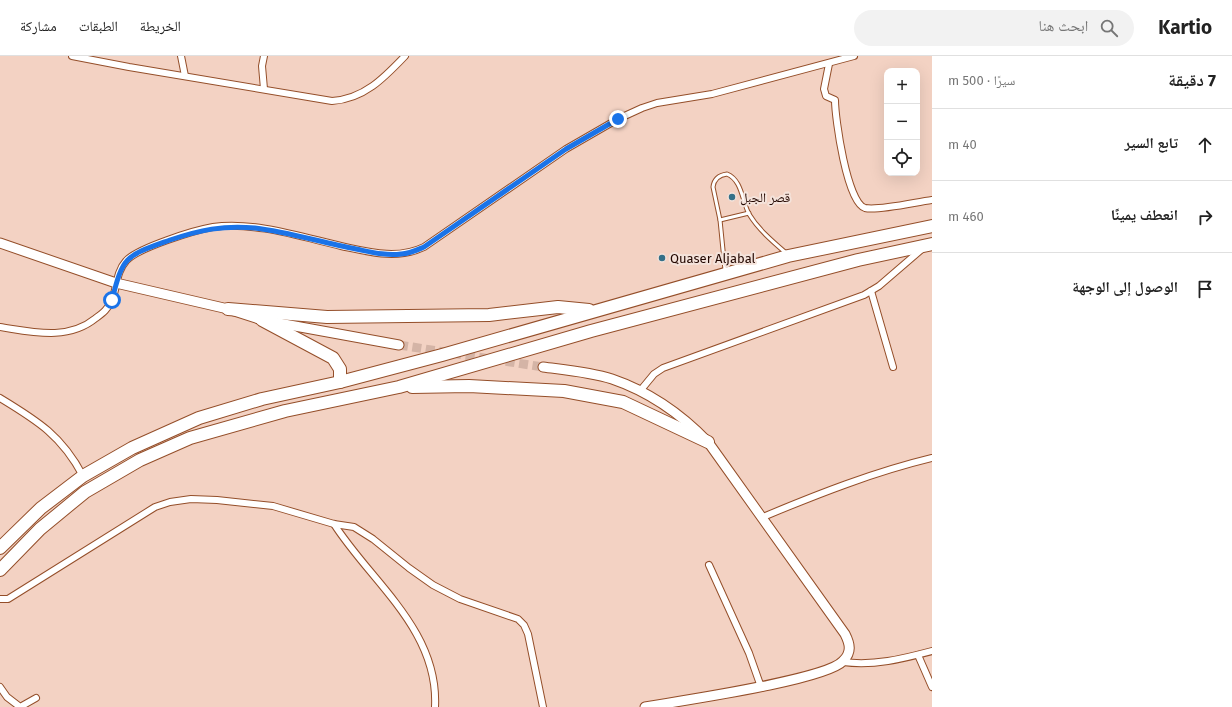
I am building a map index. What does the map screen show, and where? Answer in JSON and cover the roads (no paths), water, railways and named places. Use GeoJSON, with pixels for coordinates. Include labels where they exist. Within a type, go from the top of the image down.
{"type":"FeatureCollection","features":[{"type":"Feature","properties":{"kind":"highway"},"geometry":{"type":"LineString","coordinates":[[0,548],[41,508],[83,476],[132,448],[199,418],[262,399],[340,382],[442,355],[592,311],[726,275],[788,256],[932,226]]}},
{"type":"Feature","properties":{"kind":"highway"},"geometry":{"type":"LineString","coordinates":[[0,570],[40,529],[85,492],[140,460],[190,438],[285,411],[399,387],[599,329],[858,260],[929,244]]}},
{"type":"Feature","properties":{"kind":"highway"},"geometry":{"type":"LineString","coordinates":[[228,309],[326,317],[490,315],[558,307],[592,311]]}},
{"type":"Feature","properties":{"kind":"highway"},"geometry":{"type":"LineString","coordinates":[[262,320],[333,358],[340,370],[340,382]]}},
{"type":"Feature","properties":{"kind":"highway"},"geometry":{"type":"LineString","coordinates":[[399,387],[469,386],[564,391],[623,402],[708,442]]}},
{"type":"Feature","properties":{"kind":"street"},"geometry":{"type":"LineString","coordinates":[[72,56],[111,64],[332,101],[344,100],[365,93],[405,56]]}},
{"type":"Feature","properties":{"kind":"street"},"geometry":{"type":"LineString","coordinates":[[108,56],[111,64]]}},
{"type":"Feature","properties":{"kind":"street"},"geometry":{"type":"LineString","coordinates":[[181,56],[185,76]]}},
{"type":"Feature","properties":{"kind":"street"},"geometry":{"type":"LineString","coordinates":[[264,56],[262,66],[264,89]]}},
{"type":"Feature","properties":{"kind":"street"},"geometry":{"type":"LineString","coordinates":[[0,327],[41,333],[71,333],[91,323],[107,310],[112,300],[116,283],[124,262],[135,254],[190,233],[214,227],[256,228],[378,254],[401,255],[415,252],[566,149],[606,126],[642,108],[657,103],[712,94],[854,56]]}},
{"type":"Feature","properties":{"kind":"street"},"geometry":{"type":"LineString","coordinates":[[828,64],[824,89],[826,96],[834,100],[836,123],[843,156],[855,198],[860,205],[865,208],[877,208],[932,200]]}},
{"type":"Feature","properties":{"kind":"street"},"geometry":{"type":"LineString","coordinates":[[0,243],[116,283],[228,309],[262,320],[399,345]]}},
{"type":"Feature","properties":{"kind":"street"},"geometry":{"type":"LineString","coordinates":[[640,391],[654,374],[663,368],[850,301],[871,291],[929,244]]}},
{"type":"Feature","properties":{"kind":"street"},"geometry":{"type":"LineString","coordinates":[[871,291],[893,367]]}},
{"type":"Feature","properties":{"kind":"street"},"geometry":{"type":"LineString","coordinates":[[543,367],[612,379],[640,391],[687,420],[708,442],[845,634],[850,644],[849,654],[843,662],[830,670],[761,687],[646,707]]}},
{"type":"Feature","properties":{"kind":"street"},"geometry":{"type":"LineString","coordinates":[[0,398],[44,426],[73,456],[83,476]]}},
{"type":"Feature","properties":{"kind":"street"},"geometry":{"type":"LineString","coordinates":[[763,518],[816,495],[863,478],[932,458]]}},
{"type":"Feature","properties":{"kind":"street"},"geometry":{"type":"LineString","coordinates":[[0,600],[8,599],[108,538],[143,514],[170,502],[191,499],[243,502],[273,506],[334,524],[354,527],[373,539],[433,585],[460,600],[518,619],[524,625],[528,634],[543,707]]}},
{"type":"Feature","properties":{"kind":"street"},"geometry":{"type":"LineString","coordinates":[[334,524],[348,547],[388,591],[412,625],[428,660],[436,691],[435,707]]}},
{"type":"Feature","properties":{"kind":"street"},"geometry":{"type":"LineString","coordinates":[[709,566],[749,653],[761,687]]}},
{"type":"Feature","properties":{"kind":"street"},"geometry":{"type":"LineString","coordinates":[[843,662],[861,665],[876,664],[932,651]]}},
{"type":"Feature","properties":{"kind":"street"},"geometry":{"type":"LineString","coordinates":[[918,655],[932,687]]}},
{"type":"Feature","properties":{"kind":"street"},"geometry":{"type":"LineString","coordinates":[[0,687],[7,697],[20,707],[36,698]]}},
{"type":"Feature","properties":{"kind":"lane"},"geometry":{"type":"LineString","coordinates":[[726,275],[720,220],[714,187],[714,182],[721,175],[726,174],[735,179],[749,213],[764,233],[788,256]]}},
{"type":"Feature","properties":{"kind":"lane"},"geometry":{"type":"LineString","coordinates":[[720,220],[749,213]]}},
{"type":"Feature","properties":{"kind":"tunnel"},"geometry":{"type":"LineString","coordinates":[[399,345],[543,367]]}},
{"type":"Feature","properties":{"kind":"place","name":"قصر الجبل"},"geometry":{"type":"Point","coordinates":[732,197]}},
{"type":"Feature","properties":{"kind":"place","name":"Quaser Aljabal"},"geometry":{"type":"Point","coordinates":[662,258]}}]}
